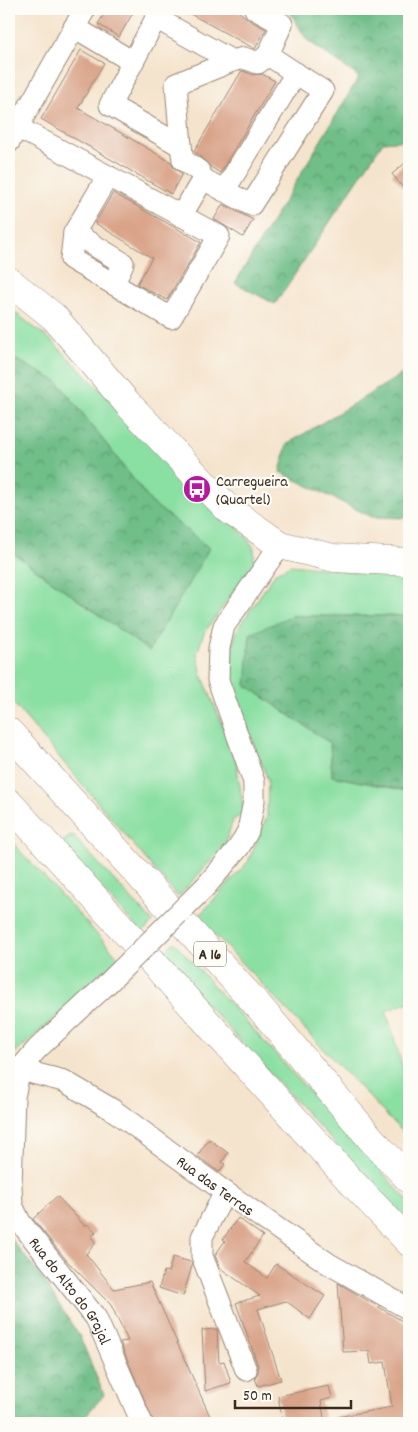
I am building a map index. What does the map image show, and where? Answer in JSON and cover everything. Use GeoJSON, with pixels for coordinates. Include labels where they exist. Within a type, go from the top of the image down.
{"type":"FeatureCollection","features":[{"type":"Feature","properties":{"kind":"main road"},"geometry":{"type":"LineString","coordinates":[[9,281],[54,317],[134,411],[228,509],[280,545],[334,558],[409,562]]}},
{"type":"Feature","properties":{"kind":"main road","name":"A 16"},"geometry":{"type":"LineString","coordinates":[[9,732],[262,1010],[372,1140],[409,1178]]}},
{"type":"Feature","properties":{"kind":"main road"},"geometry":{"type":"LineString","coordinates":[[9,803],[328,1156],[409,1242]]}},
{"type":"Feature","properties":{"kind":"street"},"geometry":{"type":"LineString","coordinates":[[85,9],[14,125],[108,176],[180,216],[218,236],[171,318],[71,259],[74,233],[108,176]]}},
{"type":"Feature","properties":{"kind":"street"},"geometry":{"type":"LineString","coordinates":[[255,9],[282,24],[268,55],[258,63],[244,58],[232,61],[176,84],[182,160],[199,171],[204,179],[251,205],[324,91],[268,55]]}},
{"type":"Feature","properties":{"kind":"street"},"geometry":{"type":"LineString","coordinates":[[181,146],[110,105],[156,18],[232,61]]}},
{"type":"Feature","properties":{"kind":"street"},"geometry":{"type":"LineString","coordinates":[[74,27],[133,62]]}},
{"type":"Feature","properties":{"kind":"street"},"geometry":{"type":"LineString","coordinates":[[224,191],[296,73]]}},
{"type":"Feature","properties":{"kind":"street"},"geometry":{"type":"LineString","coordinates":[[180,216],[204,179]]}},
{"type":"Feature","properties":{"kind":"street"},"geometry":{"type":"LineString","coordinates":[[14,1068],[107,984],[206,886],[239,847],[248,831],[254,801],[254,782],[218,680],[219,648],[224,626],[280,545]]}},
{"type":"Feature","properties":{"kind":"street","name":"Rua das Terras"},"geometry":{"type":"LineString","coordinates":[[14,1068],[64,1082],[113,1110],[225,1192],[329,1264],[409,1309]]}},
{"type":"Feature","properties":{"kind":"street","name":"Rua do Alto do Grajal"},"geometry":{"type":"LineString","coordinates":[[14,1068],[12,1205],[20,1222],[96,1318],[142,1423]]}},
{"type":"Feature","properties":{"kind":"street"},"geometry":{"type":"LineString","coordinates":[[225,1192],[202,1237],[202,1256],[246,1370]]}},
{"type":"Feature","properties":{"kind":"green space"},"geometry":{"type":"Polygon","coordinates":[[[288,9],[409,9],[409,140],[383,142],[275,304],[235,283],[359,77],[307,40],[288,9]]]}},
{"type":"Feature","properties":{"kind":"green space"},"geometry":{"type":"Polygon","coordinates":[[[9,308],[53,342],[247,538],[254,548],[254,563],[204,633],[197,653],[202,675],[235,755],[244,813],[233,820],[225,845],[178,897],[9,698],[9,550],[149,651],[209,548],[151,502],[58,382],[9,356],[9,308]]]}},
{"type":"Feature","properties":{"kind":"green space"},"geometry":{"type":"Polygon","coordinates":[[[9,356],[58,382],[151,502],[209,548],[149,651],[9,550],[9,356]]]}},
{"type":"Feature","properties":{"kind":"green space"},"geometry":{"type":"Polygon","coordinates":[[[409,370],[409,518],[372,517],[280,472],[287,444],[409,370]]]}},
{"type":"Feature","properties":{"kind":"green space"},"geometry":{"type":"Polygon","coordinates":[[[291,565],[409,578],[409,616],[291,616],[246,685],[330,743],[332,776],[406,791],[409,804],[409,1002],[386,1011],[408,1092],[410,1124],[407,1137],[198,917],[248,862],[267,817],[268,780],[231,685],[232,647],[237,630],[276,572],[291,565]]]}},
{"type":"Feature","properties":{"kind":"green space"},"geometry":{"type":"Polygon","coordinates":[[[291,616],[409,616],[409,791],[332,776],[330,743],[246,685],[250,634],[291,616]]]}},
{"type":"Feature","properties":{"kind":"green space"},"geometry":{"type":"Polygon","coordinates":[[[72,835],[153,922],[142,933],[60,844],[72,835]]]}},
{"type":"Feature","properties":{"kind":"green space"},"geometry":{"type":"Polygon","coordinates":[[[9,839],[119,958],[99,979],[19,1050],[9,1055],[9,839]]]}},
{"type":"Feature","properties":{"kind":"green space"},"geometry":{"type":"Polygon","coordinates":[[[174,942],[409,1202],[409,1224],[161,955],[174,942]]]}},
{"type":"Feature","properties":{"kind":"green space"},"geometry":{"type":"Polygon","coordinates":[[[9,1236],[41,1277],[80,1337],[104,1395],[79,1423],[9,1423],[9,1236]]]}},
{"type":"Feature","properties":{"kind":"building"},"geometry":{"type":"Polygon","coordinates":[[[107,9],[135,9],[119,37],[98,24],[107,9]]]}},
{"type":"Feature","properties":{"kind":"building"},"geometry":{"type":"Polygon","coordinates":[[[181,9],[236,9],[249,20],[266,29],[255,49],[181,9]]]}},
{"type":"Feature","properties":{"kind":"building"},"geometry":{"type":"Polygon","coordinates":[[[81,50],[104,63],[78,108],[171,162],[173,167],[182,174],[171,194],[41,119],[81,50]]]}},
{"type":"Feature","properties":{"kind":"building"},"geometry":{"type":"Polygon","coordinates":[[[243,71],[254,75],[262,74],[275,81],[220,173],[194,151],[243,71]]]}},
{"type":"Feature","properties":{"kind":"building"},"geometry":{"type":"Polygon","coordinates":[[[409,160],[409,195],[392,174],[409,160]]]}},
{"type":"Feature","properties":{"kind":"building"},"geometry":{"type":"Polygon","coordinates":[[[113,193],[201,242],[167,300],[137,284],[152,258],[95,223],[113,193]]]}},
{"type":"Feature","properties":{"kind":"building"},"geometry":{"type":"Polygon","coordinates":[[[223,204],[253,220],[243,237],[214,219],[223,204]]]}},
{"type":"Feature","properties":{"kind":"building"},"geometry":{"type":"Polygon","coordinates":[[[209,1139],[228,1153],[222,1162],[225,1164],[219,1172],[197,1156],[209,1139]]]}},
{"type":"Feature","properties":{"kind":"building"},"geometry":{"type":"Polygon","coordinates":[[[57,1196],[85,1226],[87,1224],[96,1232],[91,1237],[96,1243],[86,1254],[114,1289],[150,1282],[213,1423],[154,1423],[120,1342],[128,1341],[111,1305],[67,1261],[33,1219],[57,1196]]]}},
{"type":"Feature","properties":{"kind":"building"},"geometry":{"type":"Polygon","coordinates":[[[238,1218],[263,1236],[245,1262],[267,1278],[276,1264],[325,1296],[310,1319],[286,1301],[258,1309],[281,1380],[258,1386],[255,1378],[258,1366],[236,1303],[260,1296],[220,1268],[215,1255],[225,1241],[223,1239],[238,1218]]]}},
{"type":"Feature","properties":{"kind":"building"},"geometry":{"type":"Polygon","coordinates":[[[173,1257],[191,1262],[192,1266],[183,1296],[159,1288],[164,1271],[168,1272],[173,1257]]]}},
{"type":"Feature","properties":{"kind":"building"},"geometry":{"type":"Polygon","coordinates":[[[338,1283],[409,1325],[409,1423],[337,1423],[337,1417],[392,1407],[385,1362],[371,1364],[369,1351],[343,1352],[338,1283]]]}},
{"type":"Feature","properties":{"kind":"building"},"geometry":{"type":"Polygon","coordinates":[[[217,1329],[219,1362],[224,1361],[231,1383],[205,1391],[202,1330],[217,1329]]]}},
{"type":"Feature","properties":{"kind":"building"},"geometry":{"type":"Polygon","coordinates":[[[329,1386],[332,1398],[321,1401],[325,1423],[283,1423],[278,1396],[329,1386]]]}},
{"type":"Feature","properties":{"kind":"place","name":"Carregueira (Quartel)"},"geometry":{"type":"Point","coordinates":[197,489]}}]}
